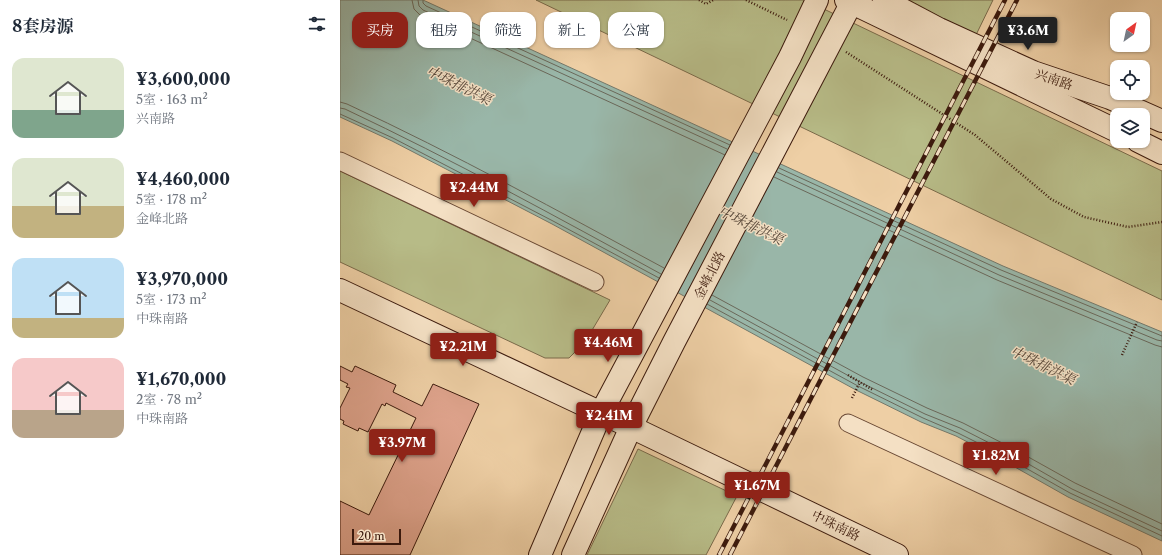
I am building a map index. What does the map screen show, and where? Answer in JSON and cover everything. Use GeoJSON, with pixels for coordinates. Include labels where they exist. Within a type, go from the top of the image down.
{"type":"FeatureCollection","features":[{"type":"Feature","properties":{"kind":"main road"},"geometry":{"type":"LineString","coordinates":[[540,555],[601,413],[790,57],[817,0]]}},
{"type":"Feature","properties":{"kind":"main road","name":"兴南路"},"geometry":{"type":"LineString","coordinates":[[884,0],[940,29],[1032,72],[1110,98],[1162,121]]}},
{"type":"Feature","properties":{"kind":"main road","name":"兴南路"},"geometry":{"type":"LineString","coordinates":[[850,1],[1110,128]]}},
{"type":"Feature","properties":{"kind":"main road","name":"金峰北路"},"geometry":{"type":"LineString","coordinates":[[574,555],[631,427],[850,1]]}},
{"type":"Feature","properties":{"kind":"main road"},"geometry":{"type":"LineString","coordinates":[[1150,147],[1162,153]]}},
{"type":"Feature","properties":{"kind":"main road","name":"中珠南路"},"geometry":{"type":"LineString","coordinates":[[340,290],[898,555]]}},
{"type":"Feature","properties":{"kind":"street"},"geometry":{"type":"LineString","coordinates":[[340,160],[595,282]]}},
{"type":"Feature","properties":{"kind":"street"},"geometry":{"type":"LineString","coordinates":[[848,423],[1133,555]]}},
{"type":"Feature","properties":{"kind":"path"},"geometry":{"type":"LineString","coordinates":[[699,0],[706,4],[713,0]]}},
{"type":"Feature","properties":{"kind":"path"},"geometry":{"type":"LineString","coordinates":[[746,0],[804,28]]}},
{"type":"Feature","properties":{"kind":"path"},"geometry":{"type":"LineString","coordinates":[[830,42],[975,135],[1051,199],[1084,217],[1128,227],[1162,222]]}},
{"type":"Feature","properties":{"kind":"path"},"geometry":{"type":"LineString","coordinates":[[1122,355],[1137,322]]}},
{"type":"Feature","properties":{"kind":"path"},"geometry":{"type":"LineString","coordinates":[[848,375],[873,390]]}},
{"type":"Feature","properties":{"kind":"path"},"geometry":{"type":"LineString","coordinates":[[852,398],[860,382]]}},
{"type":"Feature","properties":{"kind":"green space"},"geometry":{"type":"Polygon","coordinates":[[[536,0],[805,0],[1110,146],[1110,148],[1114,148],[1162,171],[1162,300],[636,48],[664,48],[664,12],[608,12],[608,35],[600,31],[600,12],[561,12],[536,0]]]}},
{"type":"Feature","properties":{"kind":"green space"},"geometry":{"type":"Polygon","coordinates":[[[904,0],[993,0],[975,37],[904,0]]]}},
{"type":"Feature","properties":{"kind":"green space"},"geometry":{"type":"Polygon","coordinates":[[[340,171],[610,300],[585,342],[569,358],[545,358],[340,262],[340,171]]]}},
{"type":"Feature","properties":{"kind":"green space"},"geometry":{"type":"Polygon","coordinates":[[[638,449],[737,496],[706,555],[587,555],[638,449]]]}},
{"type":"Feature","properties":{"kind":"water","name":"中珠排洪渠"},"geometry":{"type":"Polygon","coordinates":[[[340,0],[423,0],[449,12],[416,12],[416,48],[472,48],[472,22],[480,26],[480,48],[528,48],[1003,266],[1162,332],[1162,541],[1068,497],[956,436],[921,422],[856,390],[552,224],[392,141],[340,117],[340,0]]]}},
{"type":"Feature","properties":{"kind":"building"},"geometry":{"type":"Polygon","coordinates":[[[340,366],[352,372],[355,366],[396,385],[393,392],[422,406],[433,384],[479,404],[410,555],[340,555],[340,501],[369,515],[416,418],[386,403],[385,406],[382,404],[368,432],[359,428],[358,431],[343,424],[344,421],[340,419],[340,408],[350,388],[346,387],[348,384],[340,380],[340,366]]]}},
{"type":"Feature","properties":{"kind":"railway"},"geometry":{"type":"LineString","coordinates":[[719,555],[1005,0]]}},
{"type":"Feature","properties":{"kind":"railway"},"geometry":{"type":"LineString","coordinates":[[730,555],[1017,0]]}}]}
